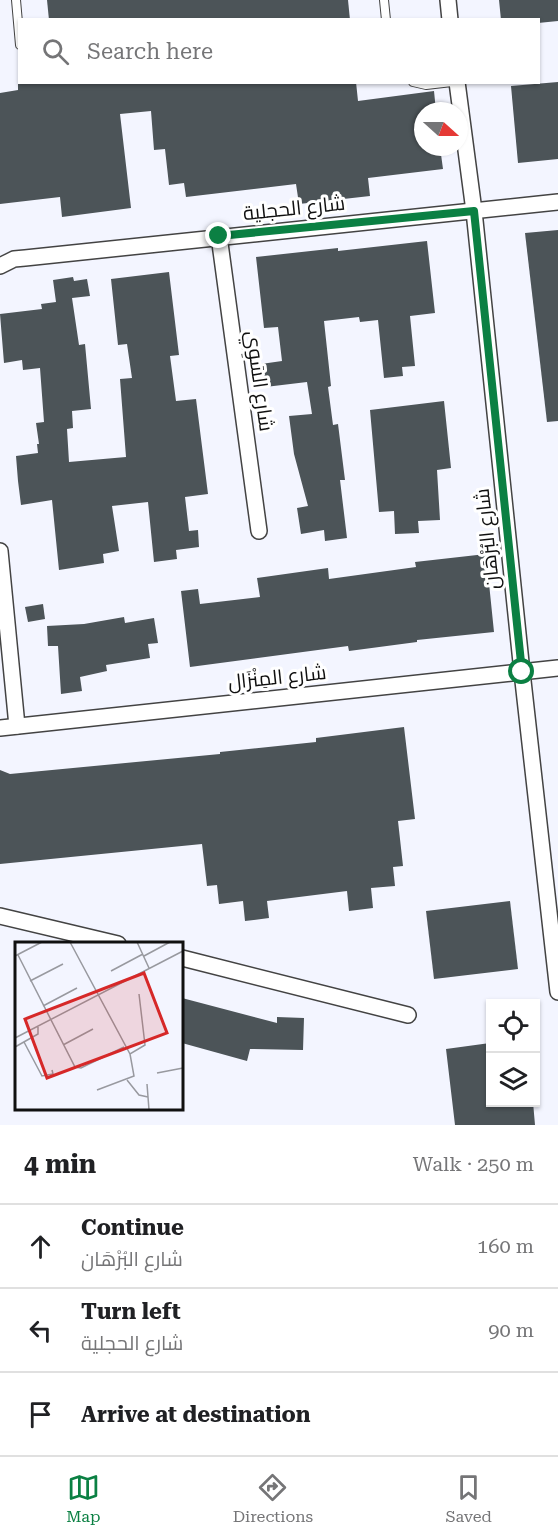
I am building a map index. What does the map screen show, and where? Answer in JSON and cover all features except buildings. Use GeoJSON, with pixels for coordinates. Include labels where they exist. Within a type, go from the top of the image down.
{"type":"FeatureCollection","features":[{"type":"Feature","properties":{"kind":"street"},"geometry":{"type":"LineString","coordinates":[[448,0],[450,18]]}},
{"type":"Feature","properties":{"kind":"street","name":"شارع البُرْهَان"},"geometry":{"type":"LineString","coordinates":[[458,84],[558,992]]}},
{"type":"Feature","properties":{"kind":"street","name":"شارع الحجلية"},"geometry":{"type":"LineString","coordinates":[[0,266],[14,259],[558,202]]}},
{"type":"Feature","properties":{"kind":"street","name":"شارع السَوِي"},"geometry":{"type":"LineString","coordinates":[[219,236],[259,531]]}},
{"type":"Feature","properties":{"kind":"street"},"geometry":{"type":"LineString","coordinates":[[0,551],[18,726]]}},
{"type":"Feature","properties":{"kind":"street","name":"شارع المِنْزَال"},"geometry":{"type":"LineString","coordinates":[[0,728],[558,668]]}},
{"type":"Feature","properties":{"kind":"street"},"geometry":{"type":"LineString","coordinates":[[0,916],[110,942]]}},
{"type":"Feature","properties":{"kind":"street"},"geometry":{"type":"LineString","coordinates":[[183,958],[408,1015]]}},
{"type":"Feature","properties":{"kind":"lane"},"geometry":{"type":"LineString","coordinates":[[16,0],[18,22]]}},
{"type":"Feature","properties":{"kind":"lane"},"geometry":{"type":"LineString","coordinates":[[384,0],[386,18]]}},
{"type":"Feature","properties":{"kind":"route"},"geometry":{"type":"LineString","coordinates":[[219,236],[474,211],[522,672]]}}]}
